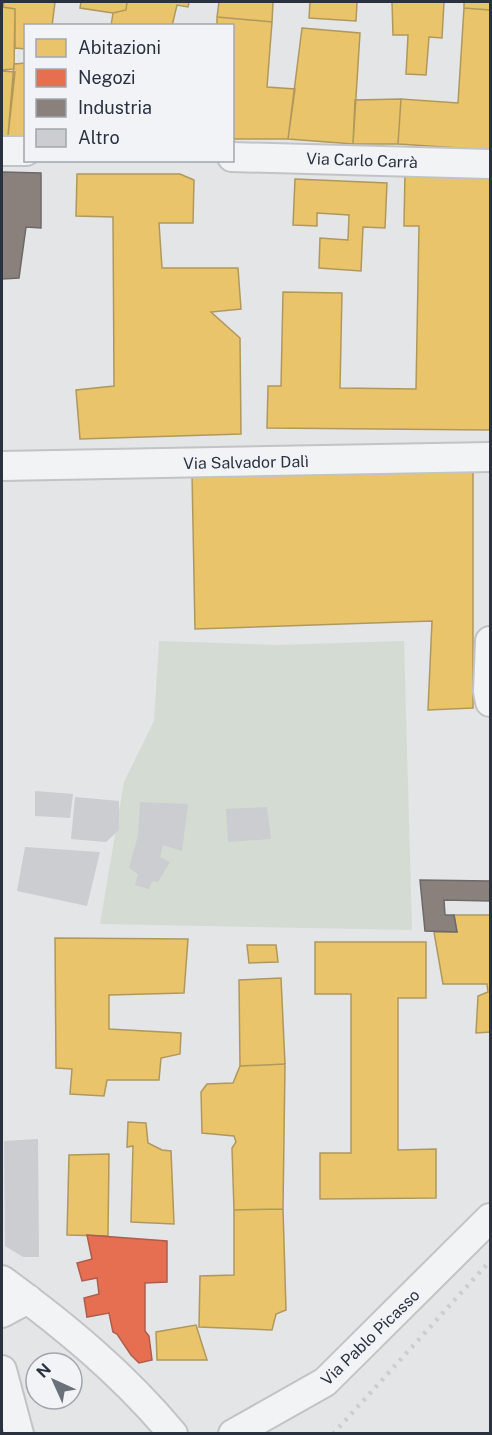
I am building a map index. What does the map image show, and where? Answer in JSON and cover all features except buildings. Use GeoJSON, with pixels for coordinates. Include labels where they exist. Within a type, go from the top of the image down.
{"type":"FeatureCollection","features":[{"type":"Feature","properties":{"kind":"street"},"geometry":{"type":"LineString","coordinates":[[2,151],[24,151]]}},
{"type":"Feature","properties":{"kind":"street","name":"Via Carlo Carrà"},"geometry":{"type":"LineString","coordinates":[[234,157],[490,164]]}},
{"type":"Feature","properties":{"kind":"street","name":"Via Salvador Dalì"},"geometry":{"type":"LineString","coordinates":[[2,466],[490,457]]}},
{"type":"Feature","properties":{"kind":"street"},"geometry":{"type":"LineString","coordinates":[[490,641],[488,691],[490,702]]}},
{"type":"Feature","properties":{"kind":"street","name":"Via Pablo Picasso"},"geometry":{"type":"LineString","coordinates":[[233,1434],[325,1382],[490,1218]]}},
{"type":"Feature","properties":{"kind":"street"},"geometry":{"type":"LineString","coordinates":[[2,1280],[96,1353],[127,1382],[173,1434]]}},
{"type":"Feature","properties":{"kind":"street"},"geometry":{"type":"LineString","coordinates":[[2,1313],[28,1299]]}},
{"type":"Feature","properties":{"kind":"street"},"geometry":{"type":"LineString","coordinates":[[2,1370],[18,1434]]}},
{"type":"Feature","properties":{"kind":"shaded area"},"geometry":{"type":"Polygon","coordinates":[[[159,641],[277,645],[404,641],[412,930],[100,924],[124,782],[154,721],[159,641]]]}},
{"type":"Feature","properties":{"kind":"railway"},"geometry":{"type":"LineString","coordinates":[[333,1434],[490,1261]]}}]}
